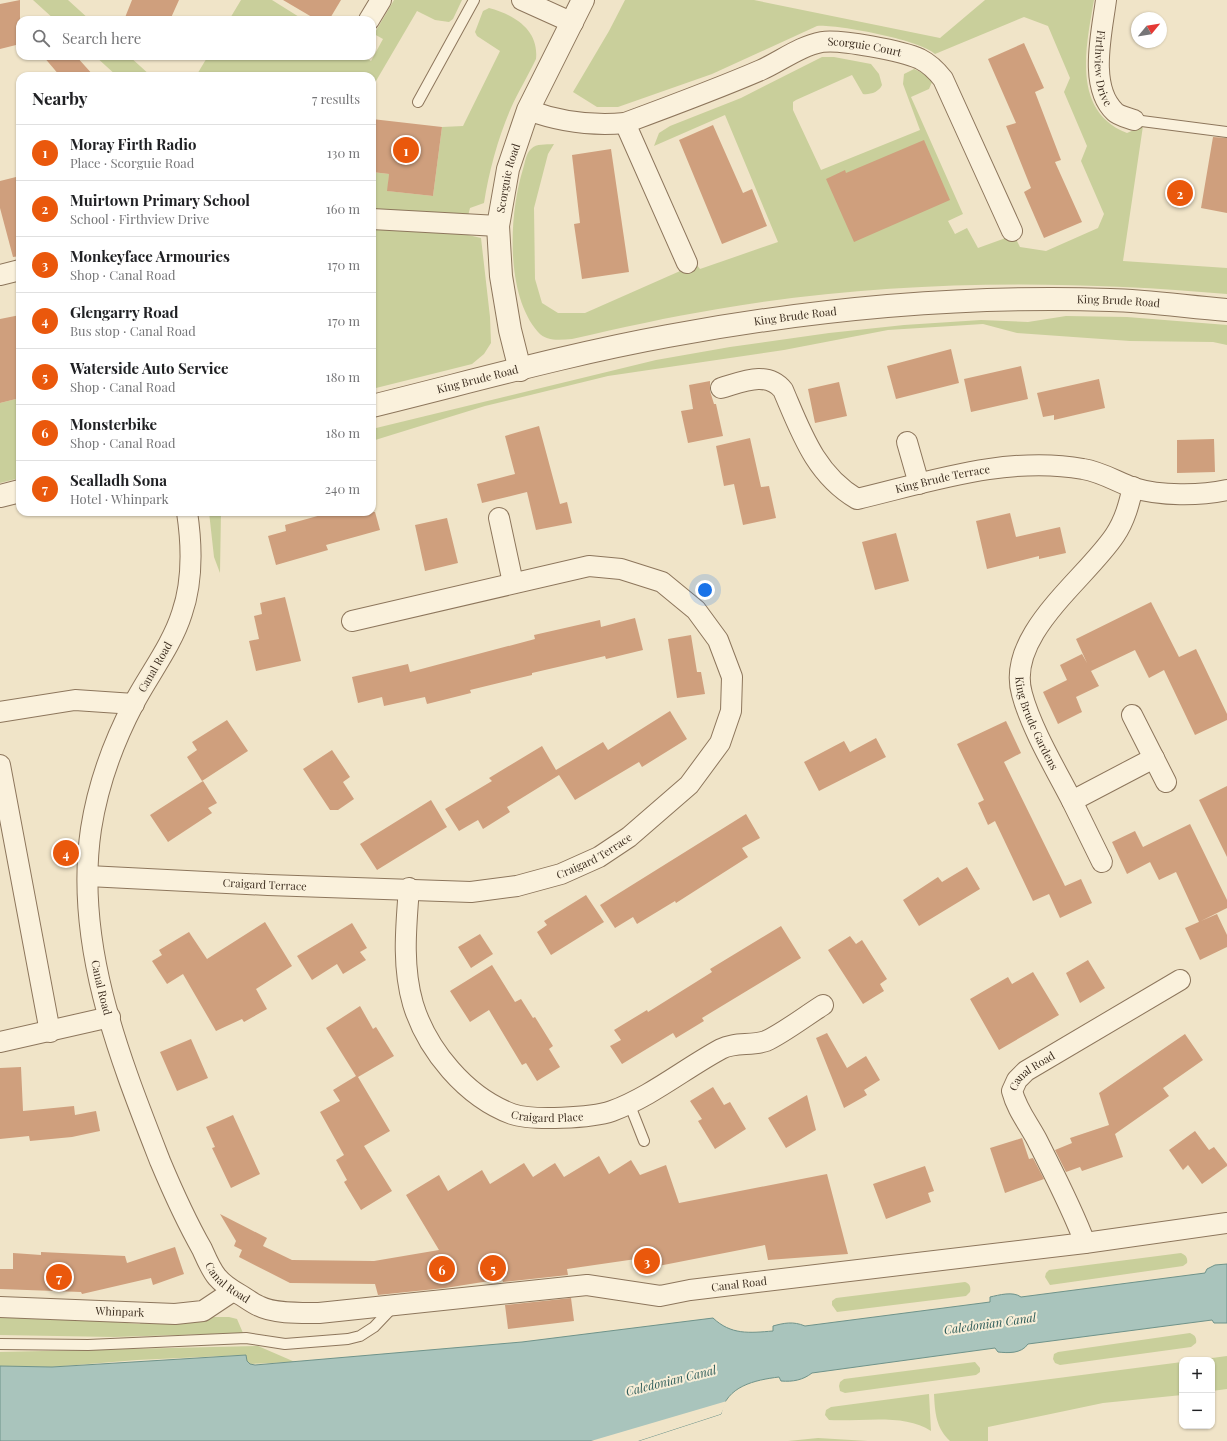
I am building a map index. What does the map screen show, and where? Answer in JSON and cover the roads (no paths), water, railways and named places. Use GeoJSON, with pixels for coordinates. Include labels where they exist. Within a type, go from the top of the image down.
{"type":"FeatureCollection","features":[{"type":"Feature","properties":{"kind":"street"},"geometry":{"type":"LineString","coordinates":[[371,16],[381,0]]}},
{"type":"Feature","properties":{"kind":"street"},"geometry":{"type":"LineString","coordinates":[[522,0],[573,23]]}},
{"type":"Feature","properties":{"kind":"street","name":"Scorguie Road"},"geometry":{"type":"LineString","coordinates":[[520,370],[510,330],[501,276],[498,226],[508,168],[528,110],[573,23],[583,0]]}},
{"type":"Feature","properties":{"kind":"street","name":"Firthview Drive"},"geometry":{"type":"LineString","coordinates":[[1106,0],[1098,73],[1104,97],[1115,113],[1134,120]]}},
{"type":"Feature","properties":{"kind":"street","name":"Scorguie Court"},"geometry":{"type":"LineString","coordinates":[[528,110],[550,118],[578,123],[602,125],[625,123],[761,70],[807,46],[823,42],[866,46],[919,58],[933,66],[943,79],[1012,231]]}},
{"type":"Feature","properties":{"kind":"street"},"geometry":{"type":"LineString","coordinates":[[625,123],[687,263]]}},
{"type":"Feature","properties":{"kind":"street"},"geometry":{"type":"LineString","coordinates":[[376,219],[498,226]]}},
{"type":"Feature","properties":{"kind":"street"},"geometry":{"type":"LineString","coordinates":[[0,275],[16,271]]}},
{"type":"Feature","properties":{"kind":"street","name":"King Brude Road"},"geometry":{"type":"LineString","coordinates":[[376,405],[595,351],[667,336],[766,320],[869,307],[986,300],[1064,299],[1112,300],[1227,310]]}},
{"type":"Feature","properties":{"kind":"street","name":"King Brude Terrace"},"geometry":{"type":"LineString","coordinates":[[721,388],[756,378],[769,379],[777,383],[782,390],[811,454],[842,490],[857,499],[985,470],[1021,466],[1058,466],[1083,469],[1108,476],[1134,487],[1154,492],[1174,494],[1218,492],[1227,490]]}},
{"type":"Feature","properties":{"kind":"street"},"geometry":{"type":"LineString","coordinates":[[907,442],[919,484]]}},
{"type":"Feature","properties":{"kind":"street","name":"King Brude Gardens"},"geometry":{"type":"LineString","coordinates":[[1102,862],[1030,716],[1021,694],[1019,674],[1024,654],[1034,632],[1115,536],[1126,516],[1134,487]]}},
{"type":"Feature","properties":{"kind":"street"},"geometry":{"type":"LineString","coordinates":[[0,496],[16,492]]}},
{"type":"Feature","properties":{"kind":"street","name":"Canal Road"},"geometry":{"type":"LineString","coordinates":[[188,516],[191,539],[190,574],[183,612],[171,641],[134,704],[114,743],[99,787],[91,830],[88,876],[90,931],[98,974],[127,1074],[179,1208],[217,1277],[233,1291],[261,1308],[291,1312],[319,1313],[393,1307],[588,1284],[660,1296],[690,1290],[1085,1243],[1227,1223]]}},
{"type":"Feature","properties":{"kind":"street"},"geometry":{"type":"LineString","coordinates":[[499,518],[513,583]]}},
{"type":"Feature","properties":{"kind":"street","name":"Craigard Terrace"},"geometry":{"type":"LineString","coordinates":[[88,876],[268,885],[409,888],[471,892],[517,886],[561,874],[599,857],[629,837],[689,785],[720,743],[731,711],[732,677],[718,640],[696,610],[662,582],[621,569],[589,566],[352,622]]}},
{"type":"Feature","properties":{"kind":"street"},"geometry":{"type":"LineString","coordinates":[[0,712],[75,700],[134,704]]}},
{"type":"Feature","properties":{"kind":"street"},"geometry":{"type":"LineString","coordinates":[[1132,715],[1166,782]]}},
{"type":"Feature","properties":{"kind":"street"},"geometry":{"type":"LineString","coordinates":[[1072,801],[1154,758]]}},
{"type":"Feature","properties":{"kind":"street"},"geometry":{"type":"LineString","coordinates":[[0,765],[50,1032]]}},
{"type":"Feature","properties":{"kind":"street","name":"Craigard Place"},"geometry":{"type":"LineString","coordinates":[[409,888],[405,939],[407,974],[413,1004],[426,1036],[450,1069],[481,1097],[513,1114],[550,1118],[578,1118],[611,1111],[651,1094],[723,1048],[766,1041],[823,1005]]}},
{"type":"Feature","properties":{"kind":"street","name":"Canal Road"},"geometry":{"type":"LineString","coordinates":[[1085,1243],[1078,1224],[1036,1138],[1015,1104],[1012,1092],[1017,1080],[1026,1071],[1180,980]]}},
{"type":"Feature","properties":{"kind":"street"},"geometry":{"type":"LineString","coordinates":[[0,1042],[50,1032],[110,1017]]}},
{"type":"Feature","properties":{"kind":"street","name":"Whinpark"},"geometry":{"type":"LineString","coordinates":[[0,1307],[175,1314],[202,1311],[233,1291]]}},
{"type":"Feature","properties":{"kind":"lane"},"geometry":{"type":"LineString","coordinates":[[418,102],[474,0]]}},
{"type":"Feature","properties":{"kind":"lane"},"geometry":{"type":"LineString","coordinates":[[1134,120],[1227,132]]}},
{"type":"Feature","properties":{"kind":"lane"},"geometry":{"type":"LineString","coordinates":[[630,1103],[644,1141]]}},
{"type":"Feature","properties":{"kind":"lane"},"geometry":{"type":"LineString","coordinates":[[0,1344],[88,1345],[246,1338],[285,1344],[348,1339],[360,1336],[374,1327],[393,1307]]}},
{"type":"Feature","properties":{"kind":"water","name":"Caledonian Canal"},"geometry":{"type":"Polygon","coordinates":[[[1227,1264],[1227,1323],[1214,1323],[1212,1320],[1028,1344],[1022,1350],[1006,1353],[998,1352],[995,1348],[812,1373],[794,1381],[781,1381],[779,1377],[761,1380],[743,1386],[735,1391],[724,1404],[721,1414],[638,1441],[0,1441],[0,1366],[52,1367],[246,1355],[247,1361],[250,1364],[255,1365],[522,1342],[713,1318],[720,1324],[741,1332],[773,1331],[773,1326],[785,1323],[796,1323],[805,1326],[990,1302],[990,1297],[1002,1295],[1014,1294],[1021,1297],[1205,1273],[1207,1269],[1215,1265],[1227,1264]]]}},
{"type":"Feature","properties":{"kind":"place","name":"Moray Firth Radio"},"geometry":{"type":"Point","coordinates":[406,150]}},
{"type":"Feature","properties":{"kind":"place","name":"Muirtown Primary School"},"geometry":{"type":"Point","coordinates":[1180,193]}},
{"type":"Feature","properties":{"kind":"place","name":"Glengarry Road"},"geometry":{"type":"Point","coordinates":[66,853]}},
{"type":"Feature","properties":{"kind":"place","name":"Monkeyface Armouries"},"geometry":{"type":"Point","coordinates":[647,1261]}},
{"type":"Feature","properties":{"kind":"place","name":"Waterside Auto Service"},"geometry":{"type":"Point","coordinates":[493,1268]}},
{"type":"Feature","properties":{"kind":"place","name":"Monsterbike"},"geometry":{"type":"Point","coordinates":[442,1269]}},
{"type":"Feature","properties":{"kind":"place","name":"Sealladh Sona"},"geometry":{"type":"Point","coordinates":[59,1277]}}]}
